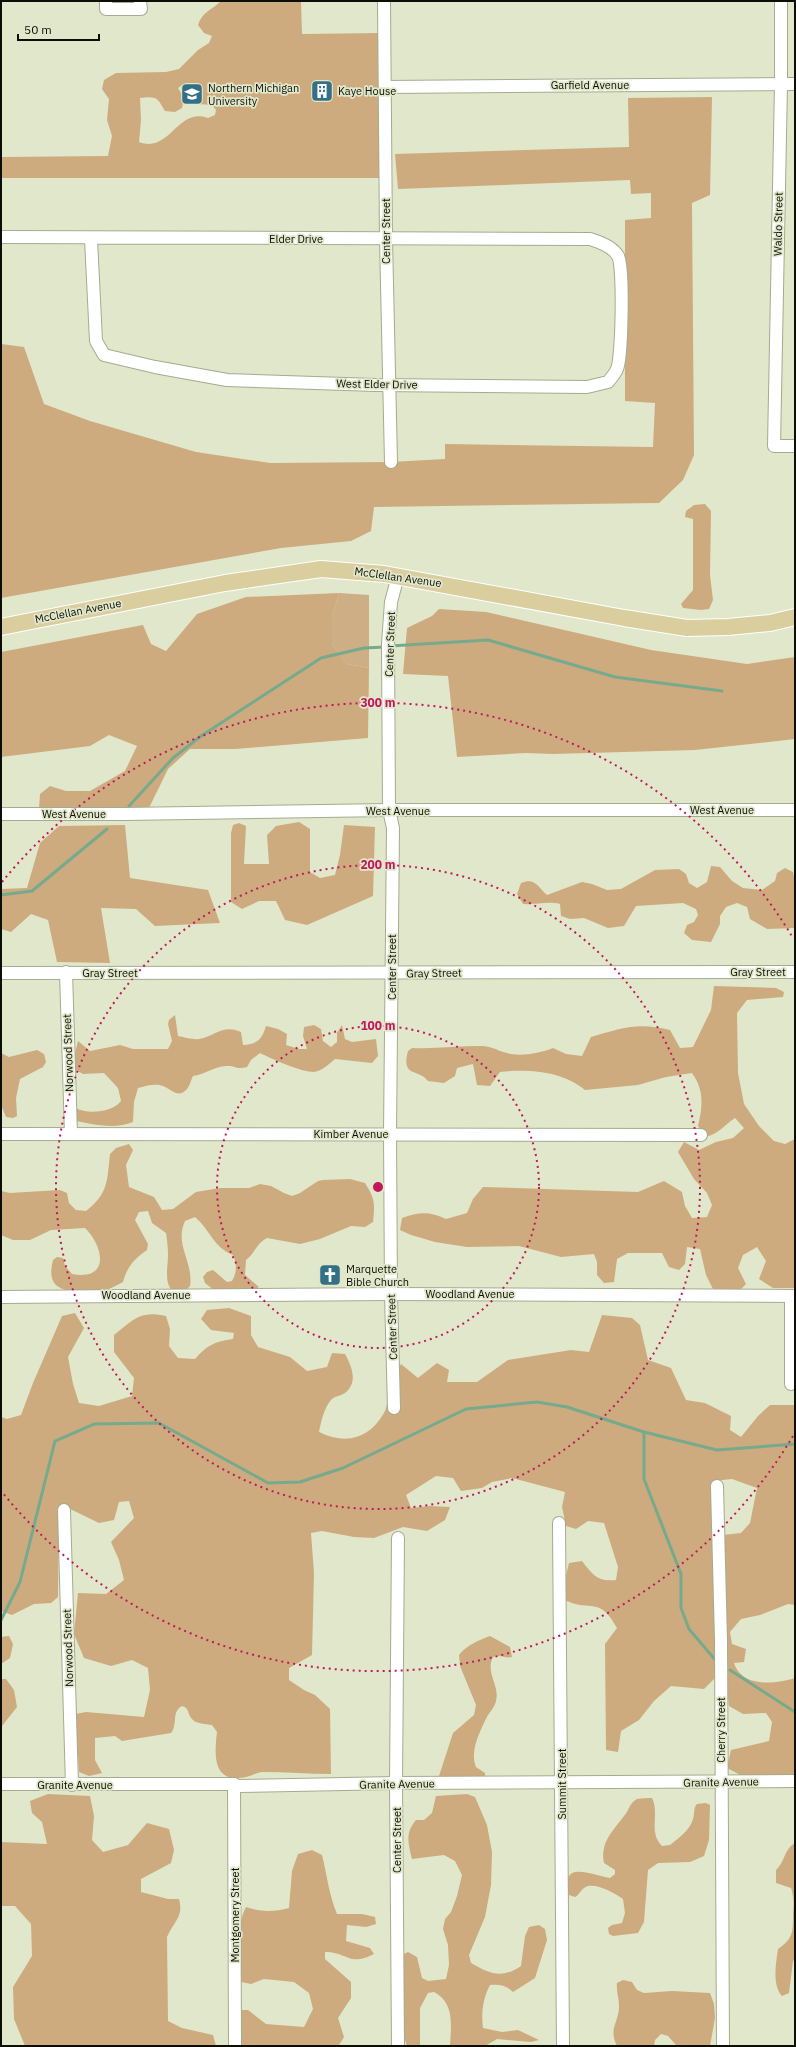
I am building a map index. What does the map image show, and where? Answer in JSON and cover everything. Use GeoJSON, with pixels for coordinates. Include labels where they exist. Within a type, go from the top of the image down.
{"type":"FeatureCollection","features":[{"type":"Feature","properties":{"kind":"main road","name":"McClellan Avenue"},"geometry":{"type":"LineString","coordinates":[[1,626],[225,583],[322,569],[370,571],[624,618],[687,628],[728,627],[770,623],[795,617]]}},
{"type":"Feature","properties":{"kind":"street"},"geometry":{"type":"LineString","coordinates":[[106,1],[106,9],[140,9],[140,1]]}},
{"type":"Feature","properties":{"kind":"street","name":"Center Street"},"geometry":{"type":"LineString","coordinates":[[384,1],[386,239],[391,462]]}},
{"type":"Feature","properties":{"kind":"street","name":"Waldo Street"},"geometry":{"type":"LineString","coordinates":[[781,1],[782,84],[774,446],[795,446]]}},
{"type":"Feature","properties":{"kind":"street","name":"Garfield Avenue"},"geometry":{"type":"LineString","coordinates":[[385,87],[795,84]]}},
{"type":"Feature","properties":{"kind":"street","name":"Elder Drive"},"geometry":{"type":"LineString","coordinates":[[1,237],[91,239],[590,238]]}},
{"type":"Feature","properties":{"kind":"street","name":"West Elder Drive"},"geometry":{"type":"LineString","coordinates":[[91,239],[96,341],[104,355],[155,367],[227,380],[586,387],[608,382],[618,368],[621,333],[621,275],[618,256],[604,243],[590,238]]}},
{"type":"Feature","properties":{"kind":"street","name":"Center Street"},"geometry":{"type":"LineString","coordinates":[[394,1408],[391,1294],[390,1134],[393,974],[392,828],[389,810],[388,644],[391,602],[398,576]]}},
{"type":"Feature","properties":{"kind":"street","name":"West Avenue"},"geometry":{"type":"LineString","coordinates":[[1,814],[125,814],[389,810],[795,810]]}},
{"type":"Feature","properties":{"kind":"street","name":"Norwood Street"},"geometry":{"type":"LineString","coordinates":[[66,972],[70,1134]]}},
{"type":"Feature","properties":{"kind":"street","name":"Gray Street"},"geometry":{"type":"LineString","coordinates":[[1,973],[393,974],[795,972]]}},
{"type":"Feature","properties":{"kind":"street","name":"Kimber Avenue"},"geometry":{"type":"LineString","coordinates":[[1,1134],[701,1135]]}},
{"type":"Feature","properties":{"kind":"street","name":"Woodland Avenue"},"geometry":{"type":"LineString","coordinates":[[1,1297],[391,1294],[793,1296]]}},
{"type":"Feature","properties":{"kind":"street"},"geometry":{"type":"LineString","coordinates":[[791,1384],[793,1296]]}},
{"type":"Feature","properties":{"kind":"street","name":"Cherry Street"},"geometry":{"type":"LineString","coordinates":[[717,1486],[722,1640],[723,2046]]}},
{"type":"Feature","properties":{"kind":"street","name":"Norwood Street"},"geometry":{"type":"LineString","coordinates":[[64,1510],[72,1785]]}},
{"type":"Feature","properties":{"kind":"street","name":"Summit Street"},"geometry":{"type":"LineString","coordinates":[[559,1523],[563,2046]]}},
{"type":"Feature","properties":{"kind":"street","name":"Center Street"},"geometry":{"type":"LineString","coordinates":[[398,1538],[396,1783],[398,2046]]}},
{"type":"Feature","properties":{"kind":"street","name":"Granite Avenue"},"geometry":{"type":"LineString","coordinates":[[1,1784],[234,1784],[238,1786],[396,1783],[795,1781]]}},
{"type":"Feature","properties":{"kind":"street","name":"Montgomery Street"},"geometry":{"type":"LineString","coordinates":[[234,1784],[235,2046]]}},
{"type":"Feature","properties":{"kind":"shaded area"},"geometry":{"type":"Polygon","coordinates":[[[221,1],[301,1],[302,34],[382,33],[380,178],[1,178],[1,157],[108,156],[112,136],[107,120],[109,99],[102,89],[104,80],[116,73],[166,72],[179,69],[198,50],[209,43],[212,36],[204,33],[198,25],[202,17],[221,1]],[[182,85],[178,88],[184,98],[182,108],[175,112],[165,111],[154,98],[140,98],[141,120],[139,142],[150,144],[158,142],[188,119],[197,116],[208,118],[215,115],[216,110],[212,105],[198,104],[188,85],[182,85]]]}},
{"type":"Feature","properties":{"kind":"shaded area"},"geometry":{"type":"Polygon","coordinates":[[[712,97],[710,195],[692,203],[694,455],[683,480],[659,503],[374,507],[371,531],[351,541],[281,548],[1,598],[1,344],[24,347],[44,404],[90,421],[196,452],[270,463],[391,462],[445,459],[445,444],[653,447],[655,403],[625,401],[625,220],[651,218],[651,193],[631,194],[630,180],[398,189],[395,154],[629,147],[628,98],[712,97]]]}},
{"type":"Feature","properties":{"kind":"shaded area"},"geometry":{"type":"Polygon","coordinates":[[[705,504],[711,511],[710,575],[713,600],[709,609],[701,610],[683,608],[681,604],[693,590],[693,519],[685,517],[686,511],[694,505],[705,504]]]}},
{"type":"Feature","properties":{"kind":"shaded area"},"geometry":{"type":"Polygon","coordinates":[[[339,593],[369,595],[369,668],[347,664],[332,644],[332,617],[339,593]]]}},
{"type":"Feature","properties":{"kind":"shaded area"},"geometry":{"type":"Polygon","coordinates":[[[339,593],[332,617],[332,644],[347,664],[369,668],[368,738],[235,749],[190,749],[168,769],[147,812],[39,809],[40,794],[50,786],[66,791],[90,791],[125,771],[137,746],[109,735],[90,746],[1,757],[1,652],[143,625],[151,644],[166,651],[197,614],[246,597],[339,593]]]}},
{"type":"Feature","properties":{"kind":"shaded area"},"geometry":{"type":"Polygon","coordinates":[[[439,609],[486,612],[651,650],[747,664],[795,657],[795,739],[695,750],[553,754],[526,753],[457,757],[448,676],[403,674],[407,628],[432,616],[439,609]]]}},
{"type":"Feature","properties":{"kind":"shaded area"},"geometry":{"type":"Polygon","coordinates":[[[299,822],[310,829],[310,872],[320,878],[335,875],[340,855],[344,825],[375,827],[373,896],[307,925],[285,920],[276,901],[259,901],[242,909],[231,902],[231,833],[233,825],[239,823],[246,826],[244,864],[269,864],[267,835],[276,826],[299,822]]]}},
{"type":"Feature","properties":{"kind":"shaded area"},"geometry":{"type":"Polygon","coordinates":[[[125,825],[130,878],[208,890],[220,923],[155,926],[136,909],[101,908],[110,963],[57,962],[48,920],[31,914],[11,932],[1,929],[1,889],[27,888],[40,843],[59,826],[125,825]]]}},
{"type":"Feature","properties":{"kind":"shaded area"},"geometry":{"type":"Polygon","coordinates":[[[711,866],[720,867],[732,881],[743,888],[762,890],[775,881],[777,873],[785,868],[793,872],[795,881],[795,928],[767,929],[750,919],[747,907],[737,903],[726,907],[720,916],[720,924],[711,942],[692,940],[684,933],[687,925],[694,922],[698,915],[696,909],[683,903],[636,906],[624,926],[608,928],[584,918],[570,919],[561,916],[560,904],[523,904],[517,894],[521,883],[526,881],[536,884],[547,895],[582,882],[607,890],[621,889],[655,870],[679,869],[686,874],[689,883],[697,888],[707,882],[711,866]]]}},
{"type":"Feature","properties":{"kind":"shaded area"},"geometry":{"type":"Polygon","coordinates":[[[714,986],[776,988],[784,992],[783,997],[747,1000],[737,1013],[738,1073],[744,1104],[759,1126],[774,1141],[785,1144],[795,1139],[795,1288],[773,1288],[759,1279],[766,1261],[757,1247],[743,1255],[738,1268],[746,1284],[739,1291],[713,1289],[706,1275],[700,1249],[687,1247],[685,1264],[679,1270],[669,1267],[662,1253],[628,1253],[617,1259],[614,1282],[604,1283],[597,1275],[597,1262],[594,1254],[561,1257],[519,1246],[467,1247],[435,1242],[400,1230],[402,1218],[413,1214],[424,1213],[440,1216],[446,1219],[467,1213],[473,1199],[483,1187],[638,1192],[664,1181],[682,1192],[685,1206],[692,1218],[707,1217],[712,1205],[707,1193],[694,1179],[678,1152],[684,1142],[699,1150],[716,1142],[733,1138],[744,1128],[735,1118],[718,1131],[706,1137],[698,1126],[701,1111],[701,1098],[699,1086],[692,1073],[666,1077],[638,1085],[585,1090],[566,1079],[555,1075],[533,1071],[511,1071],[500,1072],[490,1086],[477,1085],[473,1064],[457,1068],[455,1076],[444,1083],[428,1081],[424,1077],[409,1069],[406,1060],[408,1051],[412,1048],[472,1046],[489,1047],[516,1055],[532,1054],[553,1048],[566,1054],[582,1056],[591,1037],[639,1026],[649,1026],[670,1030],[680,1048],[693,1047],[711,1010],[714,986]]]}},
{"type":"Feature","properties":{"kind":"shaded area"},"geometry":{"type":"Polygon","coordinates":[[[175,1015],[178,1036],[199,1039],[205,1038],[219,1031],[229,1029],[241,1032],[243,1045],[252,1044],[261,1038],[266,1026],[278,1029],[287,1034],[286,1045],[299,1049],[307,1049],[303,1036],[304,1027],[314,1025],[321,1029],[323,1041],[331,1047],[337,1042],[337,1033],[342,1025],[345,1039],[352,1042],[376,1039],[378,1056],[372,1063],[335,1059],[323,1069],[314,1072],[294,1068],[260,1053],[251,1060],[247,1067],[238,1068],[224,1066],[193,1076],[187,1089],[180,1093],[160,1085],[150,1085],[138,1088],[134,1102],[133,1122],[118,1126],[110,1126],[72,1120],[71,1110],[76,1108],[93,1112],[100,1111],[112,1108],[121,1101],[118,1088],[104,1073],[83,1074],[74,1069],[75,1053],[78,1041],[90,1051],[120,1045],[133,1049],[168,1049],[172,1041],[168,1024],[169,1020],[175,1015]]]}},
{"type":"Feature","properties":{"kind":"shaded area"},"geometry":{"type":"Polygon","coordinates":[[[37,1050],[44,1054],[46,1062],[43,1067],[20,1079],[16,1098],[17,1116],[13,1118],[6,1117],[1,1105],[1,1053],[9,1057],[37,1050]]]}},
{"type":"Feature","properties":{"kind":"shaded area"},"geometry":{"type":"Polygon","coordinates":[[[129,1144],[133,1150],[126,1165],[129,1187],[154,1197],[162,1210],[173,1209],[196,1192],[220,1188],[249,1188],[260,1184],[271,1186],[292,1196],[300,1193],[318,1181],[350,1179],[365,1183],[368,1188],[374,1201],[373,1222],[365,1227],[351,1226],[320,1239],[300,1244],[267,1238],[260,1243],[246,1260],[245,1275],[259,1287],[250,1292],[215,1291],[205,1283],[203,1277],[207,1272],[213,1270],[227,1282],[232,1281],[236,1271],[236,1265],[233,1255],[226,1252],[216,1243],[195,1217],[185,1221],[182,1230],[183,1246],[190,1278],[190,1286],[184,1292],[172,1291],[168,1283],[168,1252],[166,1233],[152,1223],[148,1211],[139,1212],[135,1220],[148,1244],[147,1250],[132,1264],[123,1282],[98,1292],[68,1291],[62,1289],[57,1286],[52,1277],[51,1269],[53,1260],[57,1257],[63,1258],[65,1266],[72,1274],[84,1275],[92,1273],[98,1268],[100,1261],[97,1245],[92,1236],[85,1228],[51,1230],[30,1240],[13,1240],[1,1235],[1,1191],[10,1193],[60,1190],[67,1193],[69,1203],[76,1210],[86,1211],[99,1198],[106,1186],[110,1154],[116,1148],[129,1144]]]}},
{"type":"Feature","properties":{"kind":"shaded area"},"geometry":{"type":"Polygon","coordinates":[[[229,1308],[251,1316],[251,1335],[258,1347],[290,1357],[307,1371],[327,1367],[332,1353],[345,1354],[350,1363],[353,1379],[352,1384],[345,1393],[331,1400],[326,1407],[319,1432],[338,1438],[347,1439],[364,1434],[378,1422],[386,1410],[389,1386],[401,1364],[418,1378],[437,1363],[449,1370],[447,1382],[477,1382],[508,1360],[571,1350],[589,1352],[602,1315],[632,1318],[640,1325],[648,1360],[671,1368],[686,1400],[705,1403],[731,1416],[730,1430],[741,1437],[758,1416],[770,1405],[795,1405],[795,1605],[788,1604],[760,1615],[741,1619],[730,1632],[732,1644],[746,1649],[744,1662],[734,1663],[738,1671],[744,1677],[760,1682],[778,1682],[795,1678],[795,1776],[746,1778],[727,1768],[731,1750],[769,1741],[772,1722],[766,1713],[743,1714],[729,1706],[726,1681],[715,1678],[704,1689],[671,1686],[654,1701],[639,1720],[621,1731],[618,1752],[606,1750],[605,1644],[617,1628],[611,1618],[599,1608],[574,1604],[565,1600],[564,1584],[569,1563],[582,1561],[593,1574],[600,1579],[616,1580],[618,1567],[604,1523],[588,1521],[576,1529],[566,1526],[562,1507],[565,1492],[512,1478],[492,1482],[482,1488],[461,1491],[453,1478],[436,1476],[406,1495],[411,1508],[429,1506],[450,1507],[445,1520],[427,1531],[403,1527],[374,1538],[354,1537],[322,1531],[311,1533],[314,1573],[312,1655],[289,1668],[289,1680],[315,1695],[330,1709],[331,1774],[263,1772],[246,1777],[235,1778],[227,1776],[218,1766],[216,1759],[217,1732],[212,1725],[201,1724],[194,1721],[190,1717],[186,1708],[182,1706],[177,1711],[171,1733],[122,1741],[115,1736],[95,1738],[95,1760],[102,1773],[89,1776],[79,1772],[77,1737],[73,1732],[75,1714],[86,1712],[144,1717],[150,1690],[148,1668],[132,1660],[111,1666],[84,1658],[74,1634],[78,1593],[106,1594],[124,1580],[119,1560],[111,1542],[134,1518],[129,1501],[119,1502],[114,1520],[99,1523],[64,1506],[59,1512],[58,1597],[51,1603],[34,1604],[12,1615],[1,1611],[1,1417],[7,1419],[21,1415],[62,1316],[75,1313],[84,1328],[68,1357],[73,1384],[79,1403],[99,1406],[132,1396],[134,1378],[114,1352],[114,1335],[132,1320],[143,1315],[157,1314],[166,1316],[170,1329],[169,1346],[178,1358],[195,1359],[211,1345],[221,1341],[233,1339],[234,1333],[211,1330],[201,1319],[207,1310],[229,1308]],[[732,1479],[713,1481],[712,1506],[723,1535],[741,1533],[750,1523],[757,1488],[732,1479]]]}},
{"type":"Feature","properties":{"kind":"shaded area"},"geometry":{"type":"Polygon","coordinates":[[[9,1636],[13,1644],[10,1658],[1,1664],[1,1637],[9,1636]]]}},
{"type":"Feature","properties":{"kind":"shaded area"},"geometry":{"type":"Polygon","coordinates":[[[490,1636],[510,1647],[512,1657],[496,1656],[493,1657],[491,1663],[491,1674],[497,1695],[496,1701],[479,1733],[474,1754],[476,1767],[485,1773],[485,1778],[441,1780],[439,1776],[453,1733],[474,1715],[476,1705],[460,1666],[459,1655],[473,1644],[490,1636]]]}},
{"type":"Feature","properties":{"kind":"shaded area"},"geometry":{"type":"Polygon","coordinates":[[[1,1679],[6,1679],[14,1690],[17,1707],[2,1726],[1,1732],[1,1679]]]}},
{"type":"Feature","properties":{"kind":"shaded area"},"geometry":{"type":"Polygon","coordinates":[[[48,1794],[90,1796],[94,1816],[92,1840],[103,1852],[128,1845],[147,1823],[169,1829],[174,1850],[171,1863],[141,1879],[141,1892],[168,1899],[179,1899],[180,1910],[178,1919],[167,1937],[168,2021],[182,2028],[213,2035],[216,2046],[25,2046],[14,2019],[13,1987],[32,1956],[31,1924],[15,1906],[1,1906],[1,1842],[47,1844],[42,1822],[32,1813],[30,1801],[48,1794]]]}},
{"type":"Feature","properties":{"kind":"shaded area"},"geometry":{"type":"Polygon","coordinates":[[[467,1794],[475,1797],[487,1825],[492,1852],[491,1885],[485,1917],[469,1955],[471,1963],[496,1974],[508,1973],[521,1966],[525,1936],[529,1927],[539,1925],[545,1929],[547,1940],[535,1978],[513,1992],[502,1986],[490,1985],[483,2006],[483,2028],[502,2032],[518,2030],[539,2040],[531,2042],[497,2039],[485,2046],[450,2046],[451,2023],[449,2009],[446,2002],[434,1992],[428,1993],[420,2008],[420,2046],[407,2046],[404,2037],[402,1955],[408,1952],[417,1957],[422,1978],[428,1981],[446,1979],[449,1965],[448,1945],[443,1929],[445,1919],[451,1912],[457,1896],[462,1875],[455,1861],[444,1855],[412,1859],[408,1838],[410,1829],[416,1820],[424,1820],[432,1813],[436,1796],[467,1794]]]}},
{"type":"Feature","properties":{"kind":"shaded area"},"geometry":{"type":"Polygon","coordinates":[[[652,1798],[655,1810],[656,1835],[662,1846],[670,1845],[687,1830],[692,1823],[697,1804],[706,1803],[710,1805],[709,1840],[704,1856],[690,1862],[658,1863],[648,1870],[644,1922],[638,1933],[613,1936],[609,1934],[608,1928],[612,1925],[622,1923],[625,1913],[623,1899],[604,1889],[593,1886],[584,1888],[575,1897],[569,1895],[567,1884],[569,1877],[573,1873],[579,1872],[610,1878],[615,1874],[615,1870],[604,1863],[604,1849],[608,1837],[634,1801],[637,1799],[652,1798]]]}},
{"type":"Feature","properties":{"kind":"shaded area"},"geometry":{"type":"Polygon","coordinates":[[[795,1843],[795,1959],[793,1961],[789,1993],[782,1996],[777,1986],[776,1961],[778,1949],[790,1938],[792,1934],[794,1900],[791,1888],[776,1883],[776,1870],[791,1846],[795,1843]]]}},
{"type":"Feature","properties":{"kind":"shaded area"},"geometry":{"type":"Polygon","coordinates":[[[312,1850],[322,1855],[330,1892],[337,1914],[362,1914],[375,1917],[376,1924],[366,1927],[347,1925],[346,1941],[370,1948],[374,1954],[366,1958],[354,1959],[339,1954],[325,1952],[325,1959],[351,1982],[351,1998],[338,2018],[344,2037],[339,2045],[242,2046],[239,2044],[239,2019],[241,2010],[248,2010],[266,2024],[304,2027],[313,2009],[309,1993],[294,1982],[264,1979],[251,1984],[241,1982],[239,1963],[240,1924],[246,1907],[267,1911],[289,1908],[292,1871],[298,1854],[312,1850]]]}},
{"type":"Feature","properties":{"kind":"shaded area"},"geometry":{"type":"Polygon","coordinates":[[[623,1980],[632,1982],[637,1990],[644,1993],[672,1991],[710,1993],[714,2004],[715,2018],[710,2046],[677,2046],[668,2036],[661,2034],[655,2040],[654,2046],[617,2046],[614,2030],[619,2012],[617,1983],[623,1980]]]}},
{"type":"Feature","properties":{"kind":"waterway"},"geometry":{"type":"LineString","coordinates":[[390,646],[488,640],[615,677],[722,691]]}},
{"type":"Feature","properties":{"kind":"waterway"},"geometry":{"type":"LineString","coordinates":[[129,806],[173,758],[201,736],[321,658],[364,648],[385,647]]}},
{"type":"Feature","properties":{"kind":"waterway"},"geometry":{"type":"LineString","coordinates":[[1,895],[32,891],[107,829]]}},
{"type":"Feature","properties":{"kind":"waterway"},"geometry":{"type":"LineString","coordinates":[[1,1620],[20,1582],[55,1441],[94,1424],[159,1423],[268,1483],[300,1482],[343,1468],[466,1409],[537,1402],[567,1407],[644,1432],[717,1450],[795,1444]]}},
{"type":"Feature","properties":{"kind":"waterway"},"geometry":{"type":"LineString","coordinates":[[644,1432],[644,1479],[681,1574],[681,1608],[689,1629],[717,1662]]}},
{"type":"Feature","properties":{"kind":"waterway"},"geometry":{"type":"LineString","coordinates":[[730,1670],[795,1712]]}},
{"type":"Feature","properties":{"kind":"place","name":"Kaye House"},"geometry":{"type":"Point","coordinates":[322,91]}},
{"type":"Feature","properties":{"kind":"place","name":"Northern Michigan University"},"geometry":{"type":"Point","coordinates":[192,94]}},
{"type":"Feature","properties":{"kind":"place","name":"Marquette Bible Church"},"geometry":{"type":"Point","coordinates":[330,1275]}}]}
